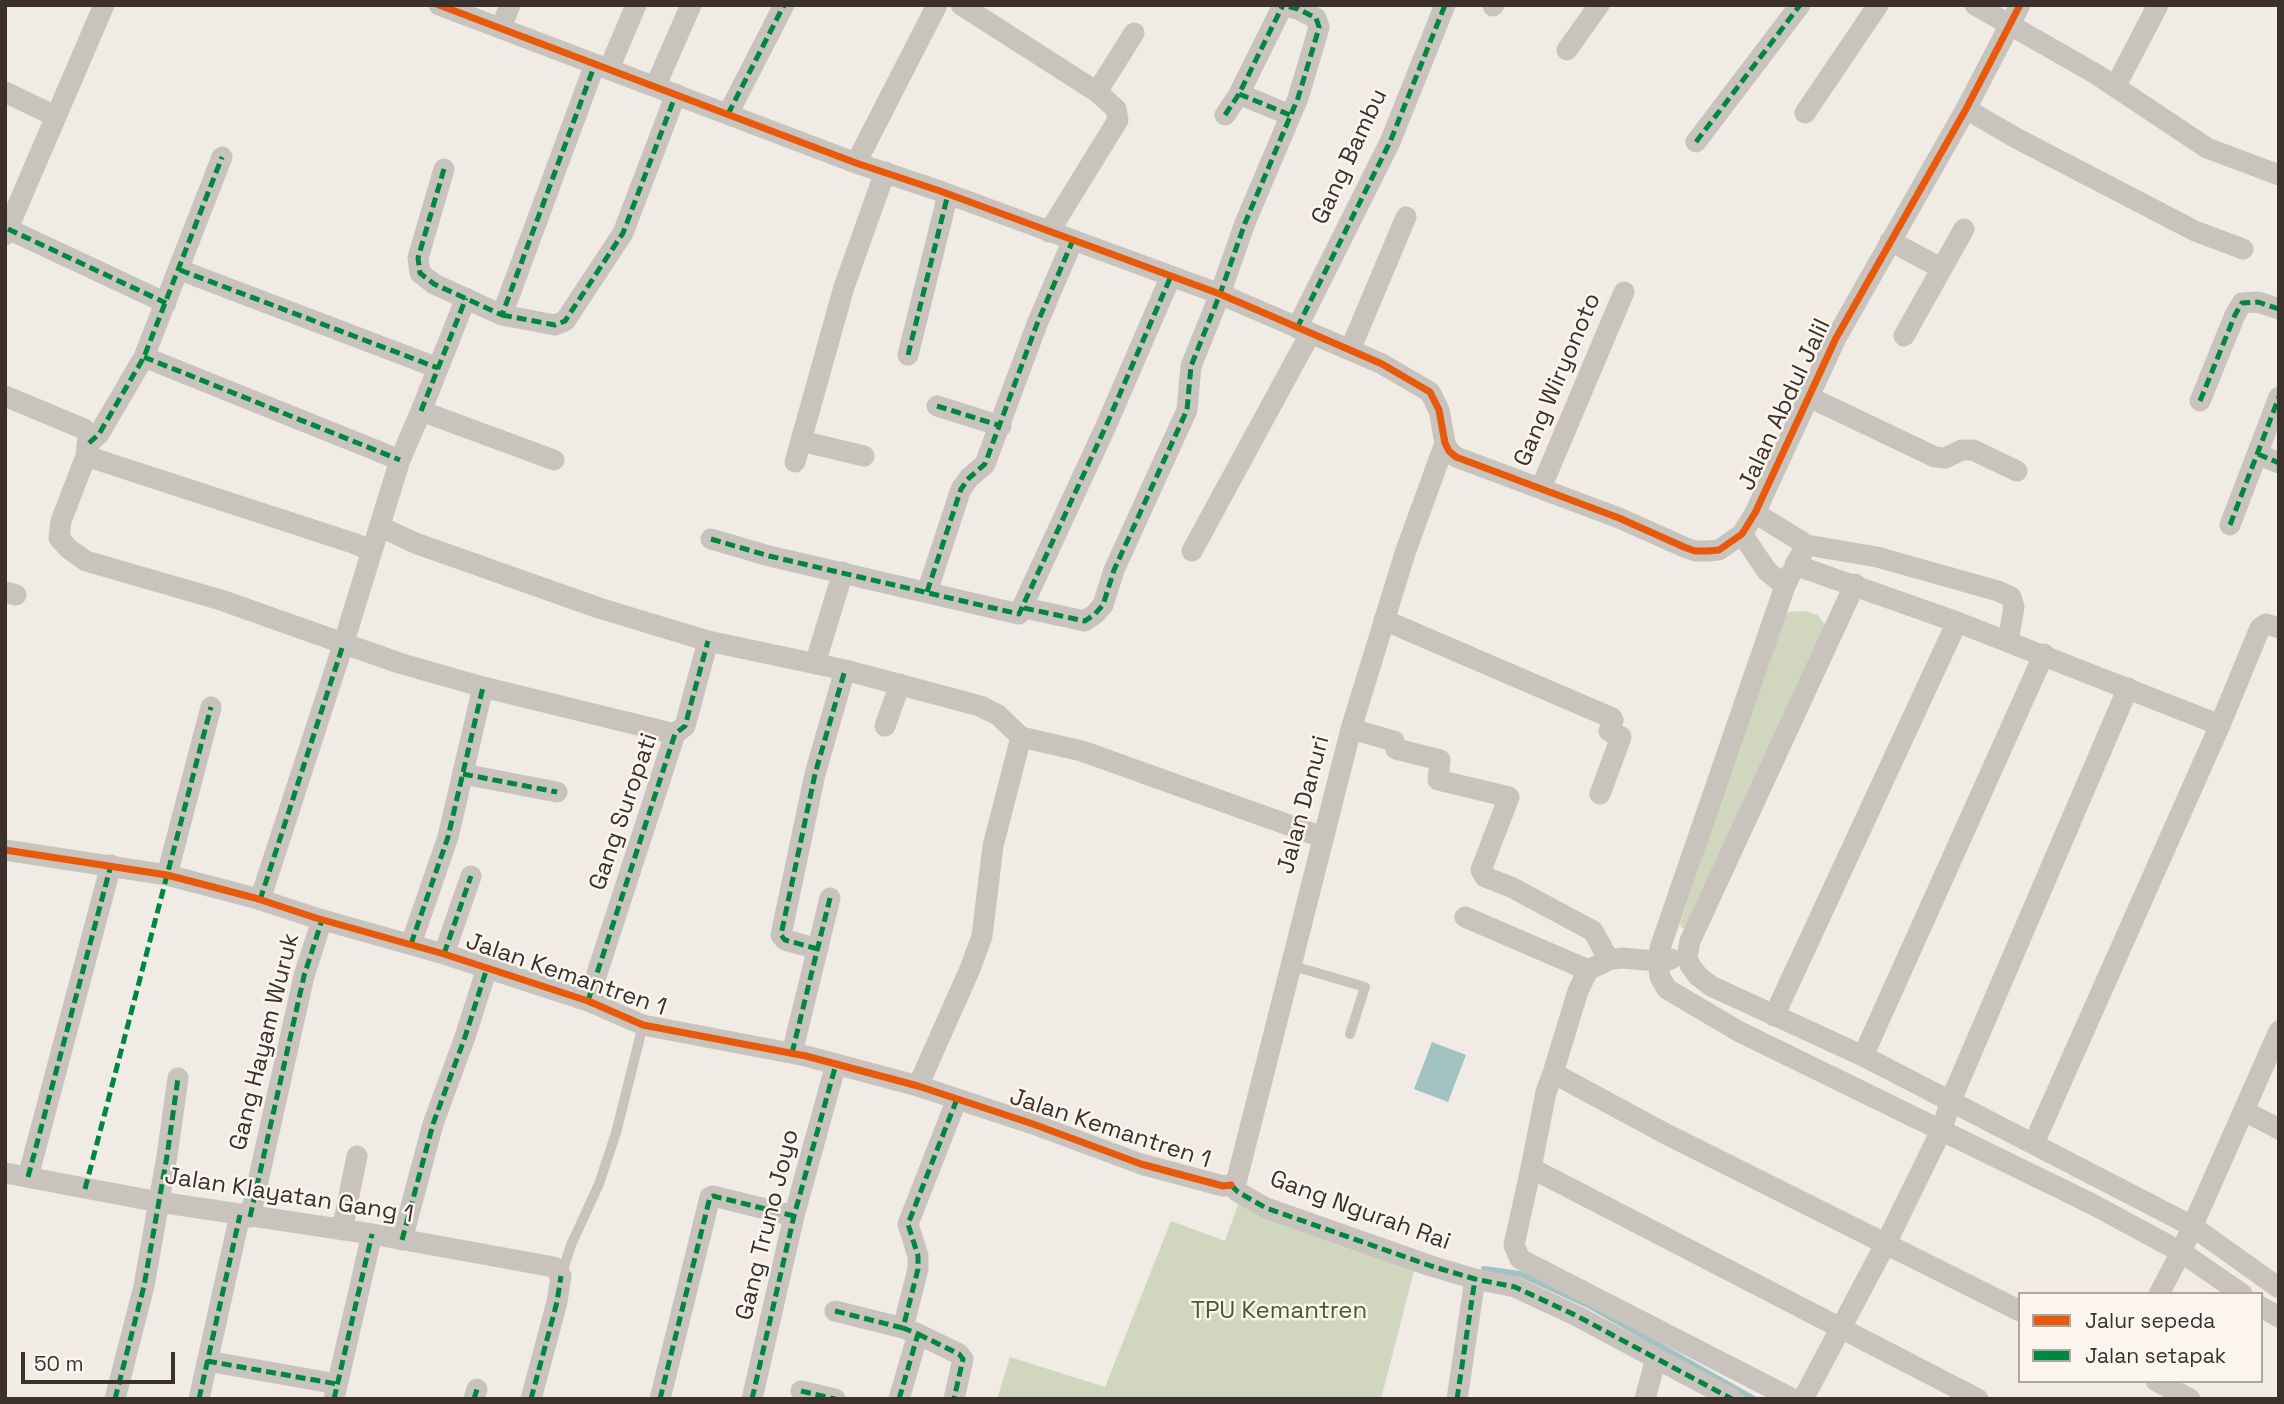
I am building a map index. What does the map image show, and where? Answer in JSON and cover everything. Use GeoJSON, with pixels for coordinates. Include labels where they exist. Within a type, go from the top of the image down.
{"type":"FeatureCollection","features":[{"type":"Feature","properties":{"kind":"street"},"geometry":{"type":"LineString","coordinates":[[103,5],[7,232],[166,303]]}},
{"type":"Feature","properties":{"kind":"street"},"geometry":{"type":"LineString","coordinates":[[501,28],[510,5]]}},
{"type":"Feature","properties":{"kind":"street"},"geometry":{"type":"LineString","coordinates":[[502,315],[602,66],[636,5]]}},
{"type":"Feature","properties":{"kind":"street"},"geometry":{"type":"LineString","coordinates":[[655,87],[691,5]]}},
{"type":"Feature","properties":{"kind":"street"},"geometry":{"type":"LineString","coordinates":[[728,114],[784,5]]}},
{"type":"Feature","properties":{"kind":"street"},"geometry":{"type":"LineString","coordinates":[[856,163],[936,5]]}},
{"type":"Feature","properties":{"kind":"street"},"geometry":{"type":"LineString","coordinates":[[961,5],[1097,92],[1116,109],[1118,120],[1049,232]]}},
{"type":"Feature","properties":{"kind":"street"},"geometry":{"type":"LineString","coordinates":[[1024,608],[1085,621],[1103,605],[1114,570],[1187,410],[1191,366],[1245,223],[1298,98],[1319,27],[1316,18],[1283,5],[1239,94],[1225,115]]}},
{"type":"Feature","properties":{"kind":"street","name":"Gang Bambu"},"geometry":{"type":"LineString","coordinates":[[1192,551],[1304,331],[1390,142],[1444,5]]}},
{"type":"Feature","properties":{"kind":"street"},"geometry":{"type":"LineString","coordinates":[[1567,50],[1599,5]]}},
{"type":"Feature","properties":{"kind":"street"},"geometry":{"type":"LineString","coordinates":[[1696,142],[1800,5]]}},
{"type":"Feature","properties":{"kind":"street"},"geometry":{"type":"LineString","coordinates":[[1805,113],[1878,5]]}},
{"type":"Feature","properties":{"kind":"street"},"geometry":{"type":"LineString","coordinates":[[1975,5],[2115,87],[2207,148],[2279,175]]}},
{"type":"Feature","properties":{"kind":"street","name":"Jalan Abdul Jalil"},"geometry":{"type":"LineString","coordinates":[[1445,443],[1448,451],[1456,457],[1619,517],[1695,551],[1719,550],[1742,534],[1755,513],[1836,338],[1966,109],[2020,5]]}},
{"type":"Feature","properties":{"kind":"street"},"geometry":{"type":"LineString","coordinates":[[2115,87],[2158,5]]}},
{"type":"Feature","properties":{"kind":"street"},"geometry":{"type":"LineString","coordinates":[[444,6],[856,163],[1220,294],[1382,363],[1430,392],[1439,410],[1445,443]]}},
{"type":"Feature","properties":{"kind":"street"},"geometry":{"type":"LineString","coordinates":[[1097,92],[1133,33]]}},
{"type":"Feature","properties":{"kind":"street"},"geometry":{"type":"LineString","coordinates":[[5,92],[55,116]]}},
{"type":"Feature","properties":{"kind":"street"},"geometry":{"type":"LineString","coordinates":[[443,169],[417,266],[426,280],[502,315],[555,325],[565,321],[623,233],[676,94]]}},
{"type":"Feature","properties":{"kind":"street"},"geometry":{"type":"LineString","coordinates":[[1239,94],[1290,115]]}},
{"type":"Feature","properties":{"kind":"street"},"geometry":{"type":"LineString","coordinates":[[1966,109],[2195,231],[2243,249]]}},
{"type":"Feature","properties":{"kind":"street"},"geometry":{"type":"LineString","coordinates":[[87,449],[99,434],[144,357],[222,157]]}},
{"type":"Feature","properties":{"kind":"street"},"geometry":{"type":"LineString","coordinates":[[795,462],[844,287],[885,172]]}},
{"type":"Feature","properties":{"kind":"street"},"geometry":{"type":"LineString","coordinates":[[908,355],[948,194]]}},
{"type":"Feature","properties":{"kind":"street"},"geometry":{"type":"LineString","coordinates":[[1350,350],[1406,217]]}},
{"type":"Feature","properties":{"kind":"street"},"geometry":{"type":"LineString","coordinates":[[1904,336],[1964,229]]}},
{"type":"Feature","properties":{"kind":"street"},"geometry":{"type":"LineString","coordinates":[[927,592],[961,489],[985,464],[1037,324],[1073,240]]}},
{"type":"Feature","properties":{"kind":"street"},"geometry":{"type":"LineString","coordinates":[[1890,241],[1941,268]]}},
{"type":"Feature","properties":{"kind":"street"},"geometry":{"type":"LineString","coordinates":[[180,270],[438,368]]}},
{"type":"Feature","properties":{"kind":"street"},"geometry":{"type":"LineString","coordinates":[[710,539],[769,556],[1019,614],[1106,426],[1171,276]]}},
{"type":"Feature","properties":{"kind":"street","name":"Gang Wiryonoto"},"geometry":{"type":"LineString","coordinates":[[1541,488],[1623,292]]}},
{"type":"Feature","properties":{"kind":"street"},"geometry":{"type":"LineString","coordinates":[[260,900],[381,527],[400,460],[466,298]]}},
{"type":"Feature","properties":{"kind":"street"},"geometry":{"type":"LineString","coordinates":[[2200,401],[2242,303],[2258,302],[2279,309]]}},
{"type":"Feature","properties":{"kind":"street"},"geometry":{"type":"LineString","coordinates":[[144,357],[400,460]]}},
{"type":"Feature","properties":{"kind":"street"},"geometry":{"type":"LineString","coordinates":[[5,396],[84,429],[88,435],[87,449],[61,521],[59,538],[86,561],[221,600],[399,663],[483,687],[675,734]]}},
{"type":"Feature","properties":{"kind":"street"},"geometry":{"type":"LineString","coordinates":[[1807,396],[1935,457],[1945,458],[1962,450],[1973,450],[2017,471]]}},
{"type":"Feature","properties":{"kind":"street"},"geometry":{"type":"LineString","coordinates":[[2230,525],[2279,397]]}},
{"type":"Feature","properties":{"kind":"street"},"geometry":{"type":"LineString","coordinates":[[937,406],[1001,426]]}},
{"type":"Feature","properties":{"kind":"street"},"geometry":{"type":"LineString","coordinates":[[421,411],[554,460]]}},
{"type":"Feature","properties":{"kind":"street"},"geometry":{"type":"LineString","coordinates":[[802,440],[864,456]]}},
{"type":"Feature","properties":{"kind":"street","name":"Jalan Danuri"},"geometry":{"type":"LineString","coordinates":[[1231,1185],[1237,1179],[1351,729],[1384,620],[1445,443]]}},
{"type":"Feature","properties":{"kind":"street"},"geometry":{"type":"LineString","coordinates":[[87,449],[372,551]]}},
{"type":"Feature","properties":{"kind":"street"},"geometry":{"type":"LineString","coordinates":[[2258,454],[2279,463]]}},
{"type":"Feature","properties":{"kind":"street"},"geometry":{"type":"LineString","coordinates":[[1755,513],[1807,545],[1877,557],[2011,597],[2014,607],[2008,641]]}},
{"type":"Feature","properties":{"kind":"street"},"geometry":{"type":"LineString","coordinates":[[381,527],[415,543],[586,604],[708,640],[845,670],[980,706],[998,715],[1021,737],[1082,751],[1322,837]]}},
{"type":"Feature","properties":{"kind":"street"},"geometry":{"type":"LineString","coordinates":[[1742,534],[1768,571],[1785,586]]}},
{"type":"Feature","properties":{"kind":"street"},"geometry":{"type":"LineString","coordinates":[[1807,545],[1785,586],[1660,948],[1660,977],[1667,989],[1681,999],[1738,1031],[2092,1203],[2180,1252],[2239,1292]]}},
{"type":"Feature","properties":{"kind":"street"},"geometry":{"type":"LineString","coordinates":[[1796,565],[1856,584],[2043,654],[2220,725]]}},
{"type":"Feature","properties":{"kind":"street"},"geometry":{"type":"LineString","coordinates":[[815,664],[843,572]]}},
{"type":"Feature","properties":{"kind":"street"},"geometry":{"type":"LineString","coordinates":[[1856,584],[1690,941],[1687,957],[1699,976],[1711,986],[1863,1056],[2192,1226],[2279,1288]]}},
{"type":"Feature","properties":{"kind":"street"},"geometry":{"type":"LineString","coordinates":[[1384,620],[1612,718],[1609,731],[1621,737],[1600,794]]}},
{"type":"Feature","properties":{"kind":"street"},"geometry":{"type":"LineString","coordinates":[[1774,1016],[1956,622]]}},
{"type":"Feature","properties":{"kind":"street"},"geometry":{"type":"LineString","coordinates":[[2034,1143],[2220,725],[2260,628],[2266,624],[2279,628]]}},
{"type":"Feature","properties":{"kind":"street","name":"Gang Suropati"},"geometry":{"type":"LineString","coordinates":[[588,1001],[675,734],[685,726],[708,640]]}},
{"type":"Feature","properties":{"kind":"street"},"geometry":{"type":"LineString","coordinates":[[1863,1056],[2043,654]]}},
{"type":"Feature","properties":{"kind":"street"},"geometry":{"type":"LineString","coordinates":[[818,949],[785,940],[780,935],[815,774],[845,670]]}},
{"type":"Feature","properties":{"kind":"street"},"geometry":{"type":"LineString","coordinates":[[885,726],[900,684]]}},
{"type":"Feature","properties":{"kind":"street"},"geometry":{"type":"LineString","coordinates":[[411,944],[448,836],[483,687]]}},
{"type":"Feature","properties":{"kind":"street"},"geometry":{"type":"LineString","coordinates":[[1803,1399],[1886,1243],[1942,1129],[1951,1100],[2128,688]]}},
{"type":"Feature","properties":{"kind":"street"},"geometry":{"type":"LineString","coordinates":[[167,875],[211,707]]}},
{"type":"Feature","properties":{"kind":"street"},"geometry":{"type":"LineString","coordinates":[[1351,729],[1394,741],[1396,750],[1440,760],[1438,780],[1509,797],[1480,870],[1485,877],[1511,887],[1593,930],[1609,960]]}},
{"type":"Feature","properties":{"kind":"street"},"geometry":{"type":"LineString","coordinates":[[918,1086],[982,936],[993,846],[1021,737]]}},
{"type":"Feature","properties":{"kind":"street"},"geometry":{"type":"LineString","coordinates":[[463,774],[556,792]]}},
{"type":"Feature","properties":{"kind":"street","name":"Jalan Kemantren 1"},"geometry":{"type":"LineString","coordinates":[[5,850],[167,875],[260,900],[444,954],[588,1001],[643,1024],[792,1054],[918,1086],[1141,1164],[1223,1186],[1231,1185]]}},
{"type":"Feature","properties":{"kind":"street"},"geometry":{"type":"LineString","coordinates":[[28,1177],[111,865]]}},
{"type":"Feature","properties":{"kind":"street"},"geometry":{"type":"LineString","coordinates":[[444,954],[471,876]]}},
{"type":"Feature","properties":{"kind":"street"},"geometry":{"type":"LineString","coordinates":[[792,1054],[830,898]]}},
{"type":"Feature","properties":{"kind":"street"},"geometry":{"type":"LineString","coordinates":[[1465,917],[1588,970]]}},
{"type":"Feature","properties":{"kind":"street","name":"Gang Hayam Wuruk"},"geometry":{"type":"LineString","coordinates":[[199,1399],[304,976],[322,920]]}},
{"type":"Feature","properties":{"kind":"street"},"geometry":{"type":"LineString","coordinates":[[1687,957],[1658,961],[1620,958],[1588,970],[1578,991],[1546,1092],[1514,1245],[1520,1259],[1793,1399]]}},
{"type":"Feature","properties":{"kind":"street"},"geometry":{"type":"LineString","coordinates":[[402,1240],[433,1124],[487,968]]}},
{"type":"Feature","properties":{"kind":"street"},"geometry":{"type":"LineString","coordinates":[[2161,1292],[2279,1031]]}},
{"type":"Feature","properties":{"kind":"street","name":"Gang Truno Joyo"},"geometry":{"type":"LineString","coordinates":[[752,1399],[794,1216],[836,1064]]}},
{"type":"Feature","properties":{"kind":"street"},"geometry":{"type":"LineString","coordinates":[[1553,1073],[1666,1134],[2018,1310]]}},
{"type":"Feature","properties":{"kind":"street"},"geometry":{"type":"LineString","coordinates":[[115,1399],[144,1286],[178,1078]]}},
{"type":"Feature","properties":{"kind":"street"},"geometry":{"type":"LineString","coordinates":[[899,1399],[918,1269],[918,1256],[908,1224],[957,1099]]}},
{"type":"Feature","properties":{"kind":"street"},"geometry":{"type":"LineString","coordinates":[[2244,1111],[2279,1129]]}},
{"type":"Feature","properties":{"kind":"street"},"geometry":{"type":"LineString","coordinates":[[342,1230],[358,1156]]}},
{"type":"Feature","properties":{"kind":"street"},"geometry":{"type":"LineString","coordinates":[[1531,1168],[1978,1399]]}},
{"type":"Feature","properties":{"kind":"street","name":"Jalan Klayatan Gang 1"},"geometry":{"type":"LineString","coordinates":[[5,1173],[159,1202],[372,1234],[554,1268],[561,1276]]}},
{"type":"Feature","properties":{"kind":"street"},"geometry":{"type":"LineString","coordinates":[[2092,1203],[2105,1181]]}},
{"type":"Feature","properties":{"kind":"street","name":"Gang Ngurah Rai"},"geometry":{"type":"LineString","coordinates":[[1231,1185],[1266,1208],[1431,1266],[1515,1287],[1732,1399]]}},
{"type":"Feature","properties":{"kind":"street"},"geometry":{"type":"LineString","coordinates":[[660,1399],[710,1197],[794,1216]]}},
{"type":"Feature","properties":{"kind":"street"},"geometry":{"type":"LineString","coordinates":[[207,1361],[335,1391],[372,1234]]}},
{"type":"Feature","properties":{"kind":"street"},"geometry":{"type":"LineString","coordinates":[[531,1399],[557,1302],[561,1276]]}},
{"type":"Feature","properties":{"kind":"street"},"geometry":{"type":"LineString","coordinates":[[1457,1399],[1475,1279]]}},
{"type":"Feature","properties":{"kind":"street"},"geometry":{"type":"LineString","coordinates":[[835,1311],[910,1331],[959,1354],[964,1366],[954,1399]]}},
{"type":"Feature","properties":{"kind":"street"},"geometry":{"type":"LineString","coordinates":[[1645,1399],[1656,1358]]}},
{"type":"Feature","properties":{"kind":"street"},"geometry":{"type":"LineString","coordinates":[[2160,1383],[2191,1399],[2199,1383]]}},
{"type":"Feature","properties":{"kind":"street"},"geometry":{"type":"LineString","coordinates":[[801,1391],[835,1399]]}},
{"type":"Feature","properties":{"kind":"lane"},"geometry":{"type":"LineString","coordinates":[[1290,965],[1365,987],[1350,1034]]}},
{"type":"Feature","properties":{"kind":"lane"},"geometry":{"type":"LineString","coordinates":[[561,1276],[571,1245],[599,1184],[616,1133],[643,1024]]}},
{"type":"Feature","properties":{"kind":"green space"},"geometry":{"type":"Polygon","coordinates":[[[1805,611],[1818,615],[1825,625],[1687,928],[1682,928],[1680,924],[1781,620],[1788,612],[1805,611]]]}},
{"type":"Feature","properties":{"kind":"green space","name":"TPU Kemantren"},"geometry":{"type":"Polygon","coordinates":[[[1239,1202],[1414,1271],[1381,1399],[997,1399],[1010,1357],[1105,1387],[1171,1221],[1225,1241],[1239,1202]]]}},
{"type":"Feature","properties":{"kind":"water"},"geometry":{"type":"Polygon","coordinates":[[[1432,1042],[1466,1055],[1448,1102],[1414,1089],[1432,1042]]]}},
{"type":"Feature","properties":{"kind":"waterway"},"geometry":{"type":"LineString","coordinates":[[1484,1269],[1520,1274],[1588,1305],[1754,1399]]}},
{"type":"Feature","properties":{"kind":"marked path"},"geometry":{"type":"LineString","coordinates":[[728,114],[784,5]]}},
{"type":"Feature","properties":{"kind":"marked path"},"geometry":{"type":"LineString","coordinates":[[1225,115],[1239,94],[1283,5]]}},
{"type":"Feature","properties":{"kind":"marked path"},"geometry":{"type":"LineString","coordinates":[[1024,608],[1085,621],[1103,605],[1114,570],[1187,410],[1191,366],[1245,223],[1298,98],[1319,27],[1316,18],[1283,5]]}},
{"type":"Feature","properties":{"kind":"marked path"},"geometry":{"type":"LineString","coordinates":[[1297,328],[1390,142],[1445,5]]}},
{"type":"Feature","properties":{"kind":"marked path"},"geometry":{"type":"LineString","coordinates":[[1696,142],[1800,5]]}},
{"type":"Feature","properties":{"kind":"marked path"},"geometry":{"type":"LineString","coordinates":[[444,169],[418,258],[420,273],[434,284],[502,315],[595,64]]}},
{"type":"Feature","properties":{"kind":"marked path"},"geometry":{"type":"LineString","coordinates":[[502,315],[555,325],[565,321],[623,233],[676,94]]}},
{"type":"Feature","properties":{"kind":"marked path"},"geometry":{"type":"LineString","coordinates":[[1239,94],[1290,115]]}},
{"type":"Feature","properties":{"kind":"marked path"},"geometry":{"type":"LineString","coordinates":[[89,443],[99,434],[144,357],[222,157]]}},
{"type":"Feature","properties":{"kind":"marked path"},"geometry":{"type":"LineString","coordinates":[[908,355],[948,194]]}},
{"type":"Feature","properties":{"kind":"marked path"},"geometry":{"type":"LineString","coordinates":[[8,229],[166,303]]}},
{"type":"Feature","properties":{"kind":"marked path"},"geometry":{"type":"LineString","coordinates":[[927,592],[961,489],[985,464],[1037,324],[1073,240]]}},
{"type":"Feature","properties":{"kind":"marked path"},"geometry":{"type":"LineString","coordinates":[[180,270],[438,368]]}},
{"type":"Feature","properties":{"kind":"marked path"},"geometry":{"type":"LineString","coordinates":[[711,539],[769,556],[1019,614],[1106,426],[1171,276]]}},
{"type":"Feature","properties":{"kind":"marked path"},"geometry":{"type":"LineString","coordinates":[[421,411],[466,298]]}},
{"type":"Feature","properties":{"kind":"marked path"},"geometry":{"type":"LineString","coordinates":[[2200,401],[2242,303],[2258,302],[2279,309]]}},
{"type":"Feature","properties":{"kind":"marked path"},"geometry":{"type":"LineString","coordinates":[[144,357],[400,460]]}},
{"type":"Feature","properties":{"kind":"marked path"},"geometry":{"type":"LineString","coordinates":[[2230,525],[2279,397]]}},
{"type":"Feature","properties":{"kind":"marked path"},"geometry":{"type":"LineString","coordinates":[[937,406],[1001,426]]}},
{"type":"Feature","properties":{"kind":"marked path"},"geometry":{"type":"LineString","coordinates":[[2258,454],[2279,463]]}},
{"type":"Feature","properties":{"kind":"marked path"},"geometry":{"type":"LineString","coordinates":[[588,1001],[675,734],[685,726],[708,641]]}},
{"type":"Feature","properties":{"kind":"marked path"},"geometry":{"type":"LineString","coordinates":[[260,900],[343,645]]}},
{"type":"Feature","properties":{"kind":"marked path"},"geometry":{"type":"LineString","coordinates":[[818,949],[785,940],[781,935],[815,774],[845,670]]}},
{"type":"Feature","properties":{"kind":"marked path"},"geometry":{"type":"LineString","coordinates":[[411,944],[448,837],[483,687]]}},
{"type":"Feature","properties":{"kind":"marked path"},"geometry":{"type":"LineString","coordinates":[[85,1189],[211,707]]}},
{"type":"Feature","properties":{"kind":"marked path"},"geometry":{"type":"LineString","coordinates":[[463,774],[557,792]]}},
{"type":"Feature","properties":{"kind":"marked path"},"geometry":{"type":"LineString","coordinates":[[28,1177],[111,865]]}},
{"type":"Feature","properties":{"kind":"marked path"},"geometry":{"type":"LineString","coordinates":[[444,954],[471,876]]}},
{"type":"Feature","properties":{"kind":"marked path"},"geometry":{"type":"LineString","coordinates":[[792,1053],[830,898]]}},
{"type":"Feature","properties":{"kind":"marked path"},"geometry":{"type":"LineString","coordinates":[[250,1217],[304,976],[322,920]]}},
{"type":"Feature","properties":{"kind":"marked path"},"geometry":{"type":"LineString","coordinates":[[402,1240],[433,1124],[487,968]]}},
{"type":"Feature","properties":{"kind":"marked path"},"geometry":{"type":"LineString","coordinates":[[752,1399],[794,1216],[836,1064]]}},
{"type":"Feature","properties":{"kind":"marked path"},"geometry":{"type":"LineString","coordinates":[[115,1399],[144,1286],[178,1078]]}},
{"type":"Feature","properties":{"kind":"marked path"},"geometry":{"type":"LineString","coordinates":[[899,1399],[918,1334],[903,1328],[918,1269],[918,1256],[908,1224],[957,1099]]}},
{"type":"Feature","properties":{"kind":"marked path"},"geometry":{"type":"LineString","coordinates":[[1231,1185],[1266,1208],[1431,1266],[1515,1287],[1577,1316],[1732,1399]]}},
{"type":"Feature","properties":{"kind":"marked path"},"geometry":{"type":"LineString","coordinates":[[660,1399],[710,1197],[794,1216]]}},
{"type":"Feature","properties":{"kind":"marked path"},"geometry":{"type":"LineString","coordinates":[[199,1399],[240,1215]]}},
{"type":"Feature","properties":{"kind":"marked path"},"geometry":{"type":"LineString","coordinates":[[334,1399],[372,1234]]}},
{"type":"Feature","properties":{"kind":"marked path"},"geometry":{"type":"LineString","coordinates":[[531,1399],[557,1302],[561,1276]]}},
{"type":"Feature","properties":{"kind":"marked path"},"geometry":{"type":"LineString","coordinates":[[1457,1399],[1475,1279]]}},
{"type":"Feature","properties":{"kind":"marked path"},"geometry":{"type":"LineString","coordinates":[[835,1311],[903,1328]]}},
{"type":"Feature","properties":{"kind":"marked path"},"geometry":{"type":"LineString","coordinates":[[918,1334],[959,1354],[963,1359],[954,1399]]}},
{"type":"Feature","properties":{"kind":"marked path"},"geometry":{"type":"LineString","coordinates":[[207,1361],[337,1384]]}},
{"type":"Feature","properties":{"kind":"marked path"},"geometry":{"type":"LineString","coordinates":[[474,1399],[477,1389]]}},
{"type":"Feature","properties":{"kind":"marked path"},"geometry":{"type":"LineString","coordinates":[[801,1391],[835,1399]]}},
{"type":"Feature","properties":{"kind":"cycle path"},"geometry":{"type":"LineString","coordinates":[[439,5],[856,163],[1220,294],[1350,350],[1382,364],[1430,392],[1439,410],[1445,443],[1456,457],[1619,518],[1695,551],[1719,550],[1742,534],[1755,513],[1836,338],[1966,109],[2020,5]]}},
{"type":"Feature","properties":{"kind":"cycle path"},"geometry":{"type":"LineString","coordinates":[[5,850],[167,875],[255,898],[444,954],[588,1001],[643,1025],[806,1056],[918,1086],[1141,1164],[1223,1186],[1231,1185]]}}]}
